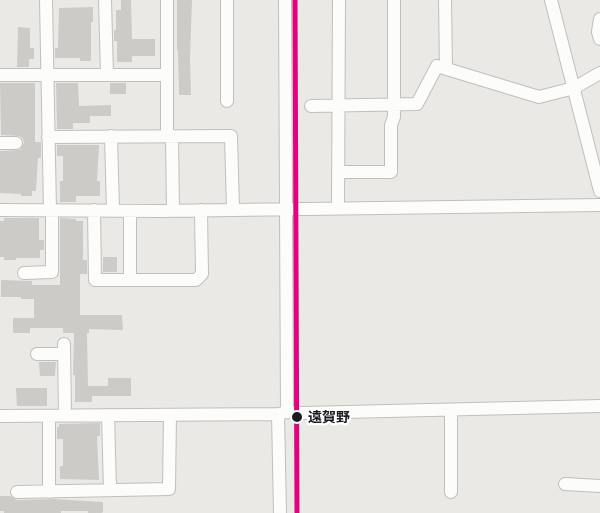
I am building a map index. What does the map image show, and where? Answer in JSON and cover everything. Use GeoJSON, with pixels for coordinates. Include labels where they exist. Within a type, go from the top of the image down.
{"type":"FeatureCollection","features":[{"type":"Feature","properties":{"kind":"street"},"geometry":{"type":"LineString","coordinates":[[24,273],[52,272],[46,0]]}},
{"type":"Feature","properties":{"kind":"street"},"geometry":{"type":"LineString","coordinates":[[105,0],[107,75]]}},
{"type":"Feature","properties":{"kind":"street"},"geometry":{"type":"LineString","coordinates":[[166,0],[166,76],[173,210]]}},
{"type":"Feature","properties":{"kind":"street"},"geometry":{"type":"LineString","coordinates":[[227,0],[227,101]]}},
{"type":"Feature","properties":{"kind":"street"},"geometry":{"type":"LineString","coordinates":[[280,513],[285,209],[285,0]]}},
{"type":"Feature","properties":{"kind":"street"},"geometry":{"type":"LineString","coordinates":[[338,208],[339,0]]}},
{"type":"Feature","properties":{"kind":"street"},"geometry":{"type":"LineString","coordinates":[[338,172],[391,172],[391,125],[394,117],[394,0]]}},
{"type":"Feature","properties":{"kind":"street"},"geometry":{"type":"LineString","coordinates":[[444,0],[446,69]]}},
{"type":"Feature","properties":{"kind":"street"},"geometry":{"type":"LineString","coordinates":[[551,0],[600,191]]}},
{"type":"Feature","properties":{"kind":"street"},"geometry":{"type":"LineString","coordinates":[[600,19],[598,32],[600,39]]}},
{"type":"Feature","properties":{"kind":"street"},"geometry":{"type":"LineString","coordinates":[[311,106],[417,104],[437,66],[539,97],[574,88],[600,73]]}},
{"type":"Feature","properties":{"kind":"street"},"geometry":{"type":"LineString","coordinates":[[0,75],[166,76]]}},
{"type":"Feature","properties":{"kind":"street"},"geometry":{"type":"LineString","coordinates":[[111,136],[113,210]]}},
{"type":"Feature","properties":{"kind":"street"},"geometry":{"type":"LineString","coordinates":[[48,137],[231,136],[233,209]]}},
{"type":"Feature","properties":{"kind":"street"},"geometry":{"type":"LineString","coordinates":[[0,144],[16,143]]}},
{"type":"Feature","properties":{"kind":"street"},"geometry":{"type":"LineString","coordinates":[[0,210],[200,210],[600,205]]}},
{"type":"Feature","properties":{"kind":"street"},"geometry":{"type":"LineString","coordinates":[[94,210],[95,280],[196,280],[202,274],[200,210]]}},
{"type":"Feature","properties":{"kind":"street"},"geometry":{"type":"LineString","coordinates":[[130,210],[130,280]]}},
{"type":"Feature","properties":{"kind":"street"},"geometry":{"type":"LineString","coordinates":[[37,354],[64,349],[66,416]]}},
{"type":"Feature","properties":{"kind":"street"},"geometry":{"type":"LineString","coordinates":[[0,416],[303,413],[600,406]]}},
{"type":"Feature","properties":{"kind":"street"},"geometry":{"type":"LineString","coordinates":[[451,410],[451,492]]}},
{"type":"Feature","properties":{"kind":"street"},"geometry":{"type":"LineString","coordinates":[[108,415],[110,490]]}},
{"type":"Feature","properties":{"kind":"street"},"geometry":{"type":"LineString","coordinates":[[17,492],[169,489],[170,415]]}},
{"type":"Feature","properties":{"kind":"street"},"geometry":{"type":"LineString","coordinates":[[49,416],[50,492]]}},
{"type":"Feature","properties":{"kind":"street"},"geometry":{"type":"LineString","coordinates":[[565,484],[600,486]]}},
{"type":"Feature","properties":{"kind":"building"},"geometry":{"type":"Polygon","coordinates":[[[121,0],[131,0],[132,39],[155,39],[155,56],[132,56],[132,62],[117,62],[117,41],[114,41],[114,30],[116,30],[116,10],[121,10],[121,0]]]}},
{"type":"Feature","properties":{"kind":"building"},"geometry":{"type":"Polygon","coordinates":[[[177,0],[192,0],[191,95],[179,95],[177,0]]]}},
{"type":"Feature","properties":{"kind":"building"},"geometry":{"type":"Polygon","coordinates":[[[93,7],[91,61],[80,61],[80,58],[55,58],[55,48],[58,48],[59,8],[93,7]]]}},
{"type":"Feature","properties":{"kind":"building"},"geometry":{"type":"Polygon","coordinates":[[[18,27],[30,28],[30,48],[34,48],[34,59],[29,59],[29,67],[17,67],[18,27]]]}},
{"type":"Feature","properties":{"kind":"building"},"geometry":{"type":"Polygon","coordinates":[[[0,83],[35,83],[35,142],[41,142],[41,158],[38,158],[36,191],[32,191],[32,196],[0,193],[0,151],[20,150],[24,143],[20,136],[1,135],[0,83]]]}},
{"type":"Feature","properties":{"kind":"building"},"geometry":{"type":"Polygon","coordinates":[[[56,83],[78,83],[79,106],[111,105],[111,116],[90,116],[90,123],[73,123],[73,129],[57,129],[56,83]]]}},
{"type":"Feature","properties":{"kind":"building"},"geometry":{"type":"Polygon","coordinates":[[[110,83],[126,83],[126,94],[110,94],[110,83]]]}},
{"type":"Feature","properties":{"kind":"building"},"geometry":{"type":"Polygon","coordinates":[[[57,145],[99,145],[97,181],[100,181],[100,196],[76,196],[76,202],[60,202],[60,181],[63,181],[63,156],[57,156],[57,145]]]}},
{"type":"Feature","properties":{"kind":"building"},"geometry":{"type":"Polygon","coordinates":[[[4,218],[39,218],[39,240],[44,240],[44,250],[40,250],[40,258],[4,260],[4,257],[0,257],[0,221],[4,221],[4,218]]]}},
{"type":"Feature","properties":{"kind":"building"},"geometry":{"type":"Polygon","coordinates":[[[60,218],[83,221],[83,260],[87,260],[87,274],[80,274],[80,315],[122,315],[123,330],[89,329],[89,333],[87,333],[88,386],[108,386],[108,378],[131,378],[131,396],[92,396],[92,402],[75,402],[75,375],[73,375],[74,333],[63,333],[63,328],[30,328],[30,333],[13,333],[13,318],[34,318],[34,299],[1,297],[1,280],[32,281],[32,285],[60,285],[60,218]]]}},
{"type":"Feature","properties":{"kind":"building"},"geometry":{"type":"Polygon","coordinates":[[[103,257],[117,257],[117,272],[103,272],[103,257]]]}},
{"type":"Feature","properties":{"kind":"building"},"geometry":{"type":"Polygon","coordinates":[[[39,362],[56,362],[55,376],[40,376],[39,362]]]}},
{"type":"Feature","properties":{"kind":"building"},"geometry":{"type":"Polygon","coordinates":[[[16,388],[47,388],[47,406],[17,406],[16,388]]]}},
{"type":"Feature","properties":{"kind":"building"},"geometry":{"type":"Polygon","coordinates":[[[100,423],[100,436],[97,436],[99,480],[60,479],[60,466],[63,466],[63,439],[57,439],[57,427],[59,427],[59,424],[100,423]]]}},
{"type":"Feature","properties":{"kind":"building"},"geometry":{"type":"Polygon","coordinates":[[[0,496],[10,496],[17,500],[54,499],[103,502],[103,511],[102,513],[61,511],[61,513],[4,513],[4,511],[0,511],[0,496]]]}},
{"type":"Feature","properties":{"kind":"transit line"},"geometry":{"type":"LineString","coordinates":[[295,0],[297,513]]}},
{"type":"Feature","properties":{"kind":"place","name":"遠賀野"},"geometry":{"type":"Point","coordinates":[297,417]}}]}
